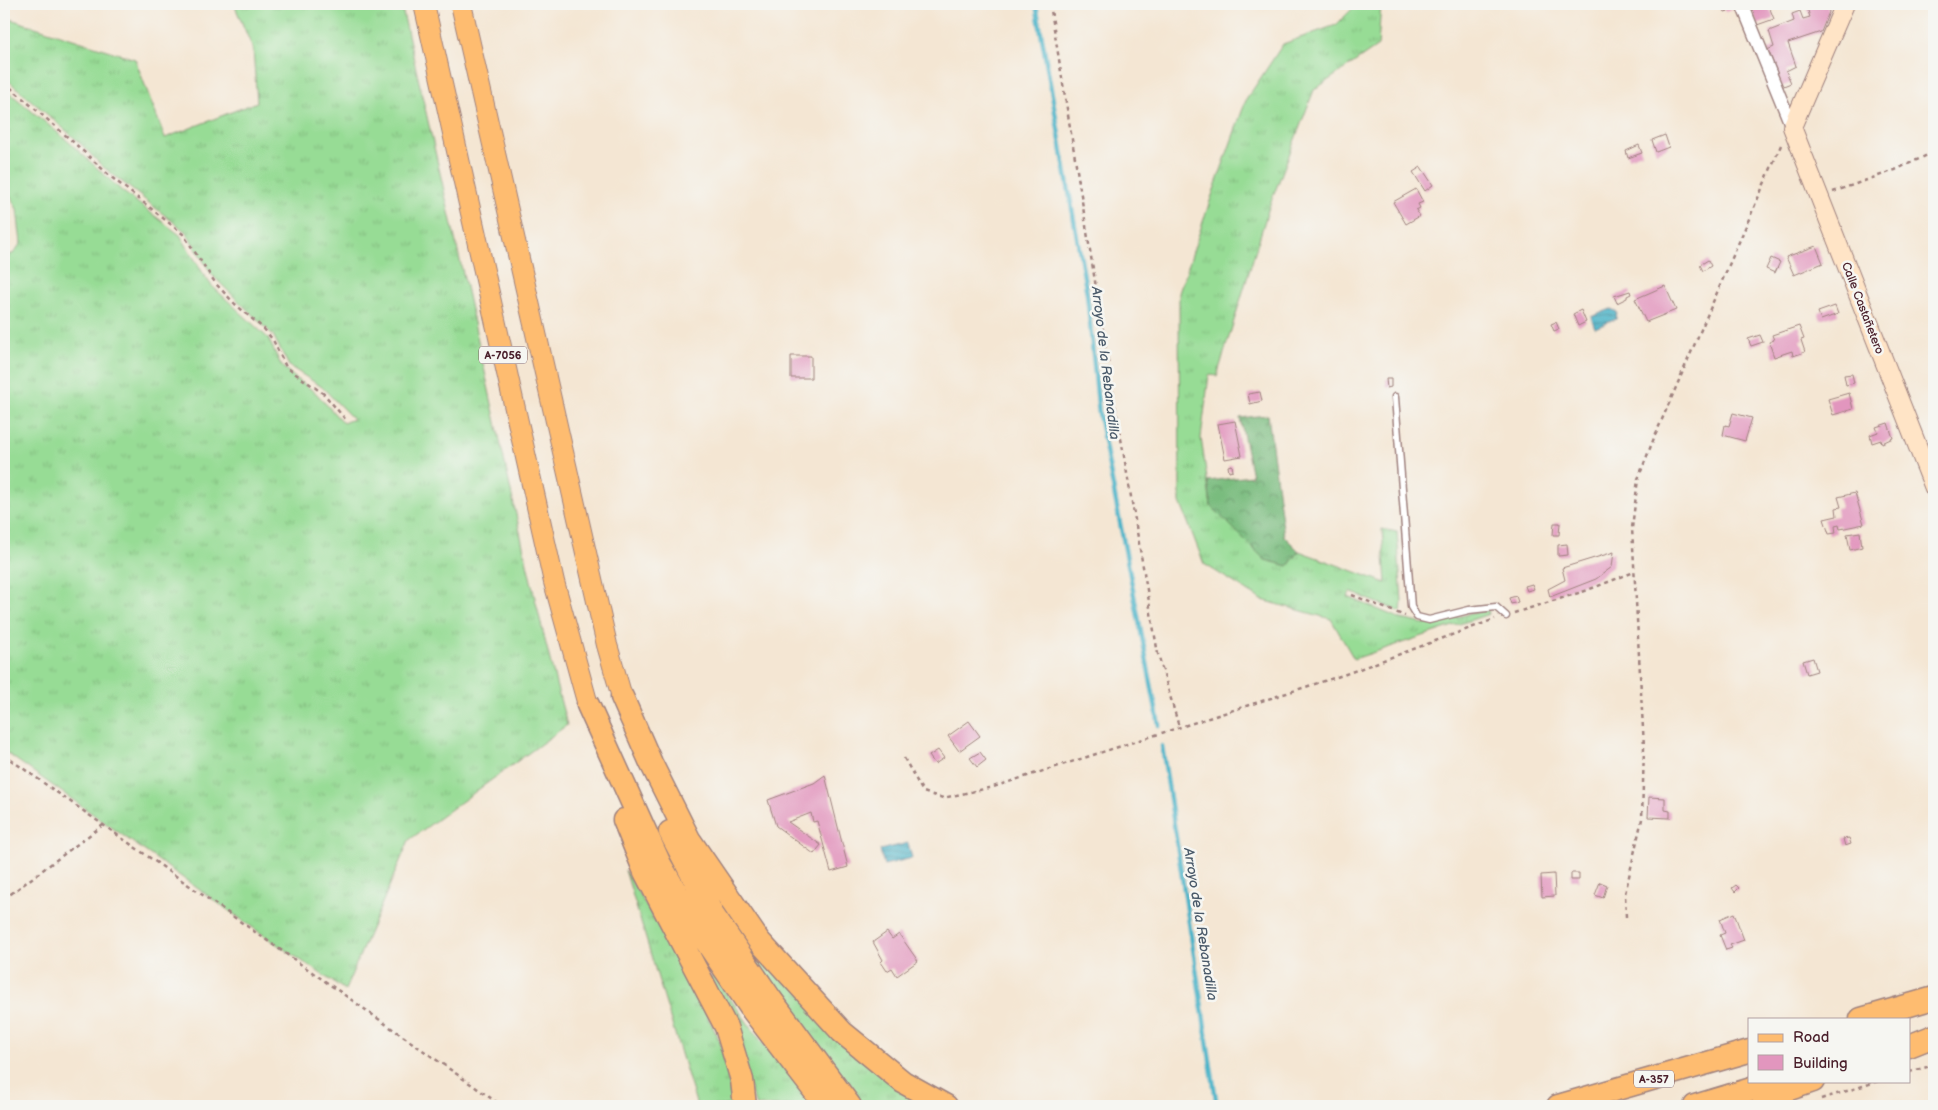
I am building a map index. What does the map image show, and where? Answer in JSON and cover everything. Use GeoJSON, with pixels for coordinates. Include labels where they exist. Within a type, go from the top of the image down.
{"type":"FeatureCollection","features":[{"type":"Feature","properties":{"kind":"highway"},"geometry":{"type":"LineString","coordinates":[[622,697],[642,768],[678,850],[713,915],[770,998],[850,1106]]}},
{"type":"Feature","properties":{"kind":"highway"},"geometry":{"type":"LineString","coordinates":[[622,697],[651,763],[689,839],[758,941],[842,1032],[903,1082],[946,1106]]}},
{"type":"Feature","properties":{"kind":"highway"},"geometry":{"type":"LineString","coordinates":[[588,705],[607,779],[645,872],[726,1027],[742,1080],[745,1106]]}},
{"type":"Feature","properties":{"kind":"highway"},"geometry":{"type":"LineString","coordinates":[[588,705],[660,864],[697,928],[753,1011],[826,1106]]}},
{"type":"Feature","properties":{"kind":"highway"},"geometry":{"type":"LineString","coordinates":[[1864,1018],[1934,998]]}},
{"type":"Feature","properties":{"kind":"highway"},"geometry":{"type":"LineString","coordinates":[[1910,1042],[1934,1035]]}},
{"type":"Feature","properties":{"kind":"highway"},"geometry":{"type":"LineString","coordinates":[[1910,1046],[1934,1035]]}},
{"type":"Feature","properties":{"kind":"highway","name":"A-357"},"geometry":{"type":"LineString","coordinates":[[1558,1106],[1748,1051]]}},
{"type":"Feature","properties":{"kind":"highway"},"geometry":{"type":"LineString","coordinates":[[1695,1106],[1775,1082]]}},
{"type":"Feature","properties":{"kind":"highway"},"geometry":{"type":"LineString","coordinates":[[1738,1106],[1813,1091]]}},
{"type":"Feature","properties":{"kind":"main road","name":"A-7056"},"geometry":{"type":"LineString","coordinates":[[424,4],[554,582],[588,705]]}},
{"type":"Feature","properties":{"kind":"main road","name":"A-7056"},"geometry":{"type":"LineString","coordinates":[[461,4],[607,644],[622,697]]}},
{"type":"Feature","properties":{"kind":"street"},"geometry":{"type":"LineString","coordinates":[[1742,4],[1792,127]]}},
{"type":"Feature","properties":{"kind":"street"},"geometry":{"type":"LineString","coordinates":[[1792,127],[1845,4]]}},
{"type":"Feature","properties":{"kind":"street","name":"Calle Castañetero"},"geometry":{"type":"LineString","coordinates":[[1792,127],[1934,488]]}},
{"type":"Feature","properties":{"kind":"lane"},"geometry":{"type":"LineString","coordinates":[[1395,396],[1411,608],[1416,617],[1429,620],[1469,610],[1496,607],[1506,616]]}},
{"type":"Feature","properties":{"kind":"path"},"geometry":{"type":"LineString","coordinates":[[1050,4],[1158,654],[1178,727]]}},
{"type":"Feature","properties":{"kind":"path"},"geometry":{"type":"LineString","coordinates":[[4,82],[110,176],[183,234],[216,284],[234,304],[264,329],[273,340],[286,367],[324,394],[346,420]]}},
{"type":"Feature","properties":{"kind":"path"},"geometry":{"type":"LineString","coordinates":[[1626,918],[1626,894],[1642,819],[1644,747],[1632,528],[1638,479],[1776,158],[1792,127]]}},
{"type":"Feature","properties":{"kind":"path"},"geometry":{"type":"LineString","coordinates":[[1836,190],[1895,170],[1934,152]]}},
{"type":"Feature","properties":{"kind":"path"},"geometry":{"type":"LineString","coordinates":[[904,758],[923,792],[943,798],[993,787],[1342,675],[1635,572]]}},
{"type":"Feature","properties":{"kind":"path"},"geometry":{"type":"LineString","coordinates":[[1352,595],[1400,616],[1416,617]]}},
{"type":"Feature","properties":{"kind":"path"},"geometry":{"type":"LineString","coordinates":[[4,755],[502,1106]]}},
{"type":"Feature","properties":{"kind":"path"},"geometry":{"type":"LineString","coordinates":[[4,899],[103,825]]}},
{"type":"Feature","properties":{"kind":"path"},"geometry":{"type":"LineString","coordinates":[[1910,1072],[1934,1065]]}},
{"type":"Feature","properties":{"kind":"path"},"geometry":{"type":"LineString","coordinates":[[1813,1091],[1872,1082]]}},
{"type":"Feature","properties":{"kind":"green space"},"geometry":{"type":"Polygon","coordinates":[[[234,4],[401,4],[534,593],[567,725],[409,840],[345,990],[259,932],[4,751],[4,255],[13,254],[21,243],[17,209],[4,185],[4,88],[69,142],[122,191],[180,235],[212,286],[268,338],[281,365],[316,393],[343,423],[353,419],[322,387],[289,366],[273,335],[212,275],[186,232],[102,166],[78,141],[4,77],[4,17],[135,59],[165,138],[257,102],[253,49],[234,4]]]}},
{"type":"Feature","properties":{"kind":"green space"},"geometry":{"type":"Polygon","coordinates":[[[1357,4],[1381,4],[1378,46],[1314,90],[1269,207],[1217,376],[1209,375],[1201,438],[1211,506],[1288,566],[1299,551],[1386,583],[1382,529],[1397,532],[1401,612],[1350,592],[1348,597],[1401,619],[1424,624],[1488,610],[1489,614],[1354,659],[1331,619],[1262,600],[1204,564],[1180,502],[1179,293],[1246,100],[1283,44],[1336,25],[1357,4]]]}},
{"type":"Feature","properties":{"kind":"green space"},"geometry":{"type":"Polygon","coordinates":[[[1268,415],[1284,536],[1299,551],[1288,566],[1265,560],[1211,506],[1208,481],[1252,476],[1240,418],[1268,415]]]}},
{"type":"Feature","properties":{"kind":"green space"},"geometry":{"type":"Polygon","coordinates":[[[625,870],[693,985],[720,1042],[730,1088],[731,1106],[697,1106],[625,870]]]}},
{"type":"Feature","properties":{"kind":"green space"},"geometry":{"type":"Polygon","coordinates":[[[731,918],[931,1106],[856,1106],[726,921],[731,918]]]}},
{"type":"Feature","properties":{"kind":"green space"},"geometry":{"type":"Polygon","coordinates":[[[710,977],[714,977],[764,1045],[816,1106],[756,1106],[710,977]]]}},
{"type":"Feature","properties":{"kind":"water"},"geometry":{"type":"Polygon","coordinates":[[[1611,309],[1617,312],[1616,319],[1595,328],[1591,317],[1611,309]]]}},
{"type":"Feature","properties":{"kind":"water"},"geometry":{"type":"Polygon","coordinates":[[[908,843],[912,858],[884,865],[880,850],[908,843]]]}},
{"type":"Feature","properties":{"kind":"building"},"geometry":{"type":"Polygon","coordinates":[[[1730,4],[1732,10],[1725,12],[1722,6],[1730,4]]]}},
{"type":"Feature","properties":{"kind":"building"},"geometry":{"type":"Polygon","coordinates":[[[1750,4],[1768,4],[1774,19],[1757,25],[1750,4]]]}},
{"type":"Feature","properties":{"kind":"building"},"geometry":{"type":"Polygon","coordinates":[[[1827,4],[1829,12],[1821,32],[1788,43],[1796,66],[1786,71],[1791,83],[1781,87],[1767,50],[1774,47],[1769,31],[1794,21],[1792,14],[1800,11],[1803,19],[1810,17],[1807,8],[1827,4]]]}},
{"type":"Feature","properties":{"kind":"building"},"geometry":{"type":"Polygon","coordinates":[[[1665,135],[1669,147],[1656,152],[1652,140],[1665,135]]]}},
{"type":"Feature","properties":{"kind":"building"},"geometry":{"type":"Polygon","coordinates":[[[1639,145],[1642,153],[1628,158],[1626,151],[1639,145]]]}},
{"type":"Feature","properties":{"kind":"building"},"geometry":{"type":"Polygon","coordinates":[[[1421,167],[1433,185],[1425,191],[1413,172],[1421,167]]]}},
{"type":"Feature","properties":{"kind":"building"},"geometry":{"type":"Polygon","coordinates":[[[1416,189],[1423,202],[1418,204],[1420,208],[1416,210],[1420,216],[1406,224],[1393,202],[1416,189]]]}},
{"type":"Feature","properties":{"kind":"building"},"geometry":{"type":"Polygon","coordinates":[[[1816,246],[1823,263],[1794,275],[1786,257],[1816,246]]]}},
{"type":"Feature","properties":{"kind":"building"},"geometry":{"type":"Polygon","coordinates":[[[1771,258],[1780,262],[1775,273],[1766,269],[1771,258]]]}},
{"type":"Feature","properties":{"kind":"building"},"geometry":{"type":"Polygon","coordinates":[[[1708,260],[1711,266],[1703,271],[1700,265],[1708,260]]]}},
{"type":"Feature","properties":{"kind":"building"},"geometry":{"type":"Polygon","coordinates":[[[1665,286],[1676,310],[1646,322],[1635,299],[1665,286]]]}},
{"type":"Feature","properties":{"kind":"building"},"geometry":{"type":"Polygon","coordinates":[[[1630,291],[1631,294],[1627,298],[1617,303],[1614,296],[1630,291]]]}},
{"type":"Feature","properties":{"kind":"building"},"geometry":{"type":"Polygon","coordinates":[[[1835,306],[1838,314],[1821,320],[1818,312],[1835,306]]]}},
{"type":"Feature","properties":{"kind":"building"},"geometry":{"type":"Polygon","coordinates":[[[1581,310],[1586,322],[1578,326],[1573,314],[1581,310]]]}},
{"type":"Feature","properties":{"kind":"building"},"geometry":{"type":"Polygon","coordinates":[[[1556,322],[1559,329],[1554,331],[1551,324],[1556,322]]]}},
{"type":"Feature","properties":{"kind":"building"},"geometry":{"type":"Polygon","coordinates":[[[1799,326],[1804,339],[1801,340],[1805,352],[1793,356],[1792,351],[1774,357],[1769,342],[1774,340],[1772,335],[1799,326]]]}},
{"type":"Feature","properties":{"kind":"building"},"geometry":{"type":"Polygon","coordinates":[[[1760,335],[1763,342],[1751,346],[1748,339],[1760,335]]]}},
{"type":"Feature","properties":{"kind":"building"},"geometry":{"type":"Polygon","coordinates":[[[791,356],[811,356],[811,378],[791,378],[791,356]]]}},
{"type":"Feature","properties":{"kind":"building"},"geometry":{"type":"Polygon","coordinates":[[[1852,374],[1854,383],[1846,385],[1844,375],[1852,374]]]}},
{"type":"Feature","properties":{"kind":"building"},"geometry":{"type":"Polygon","coordinates":[[[1386,379],[1391,379],[1391,387],[1387,388],[1386,379]]]}},
{"type":"Feature","properties":{"kind":"building"},"geometry":{"type":"Polygon","coordinates":[[[1260,392],[1262,401],[1250,404],[1248,394],[1260,392]]]}},
{"type":"Feature","properties":{"kind":"building"},"geometry":{"type":"Polygon","coordinates":[[[1849,393],[1853,409],[1833,415],[1828,399],[1849,393]]]}},
{"type":"Feature","properties":{"kind":"building"},"geometry":{"type":"Polygon","coordinates":[[[1733,413],[1752,418],[1745,441],[1723,435],[1725,425],[1729,426],[1733,413]]]}},
{"type":"Feature","properties":{"kind":"building"},"geometry":{"type":"Polygon","coordinates":[[[1235,421],[1242,456],[1225,459],[1218,424],[1235,421]]]}},
{"type":"Feature","properties":{"kind":"building"},"geometry":{"type":"Polygon","coordinates":[[[1888,423],[1893,438],[1882,443],[1881,440],[1872,443],[1870,435],[1878,432],[1876,427],[1888,423]]]}},
{"type":"Feature","properties":{"kind":"building"},"geometry":{"type":"Polygon","coordinates":[[[1232,465],[1233,471],[1229,472],[1228,466],[1232,465]]]}},
{"type":"Feature","properties":{"kind":"building"},"geometry":{"type":"Polygon","coordinates":[[[1855,493],[1864,524],[1840,529],[1839,525],[1835,526],[1836,533],[1829,534],[1824,519],[1837,516],[1836,508],[1841,507],[1838,497],[1855,493]]]}},
{"type":"Feature","properties":{"kind":"building"},"geometry":{"type":"Polygon","coordinates":[[[1554,523],[1560,523],[1559,535],[1553,535],[1554,523]]]}},
{"type":"Feature","properties":{"kind":"building"},"geometry":{"type":"Polygon","coordinates":[[[1860,532],[1862,547],[1850,550],[1847,534],[1860,532]]]}},
{"type":"Feature","properties":{"kind":"building"},"geometry":{"type":"Polygon","coordinates":[[[1567,544],[1568,555],[1558,556],[1558,545],[1567,544]]]}},
{"type":"Feature","properties":{"kind":"building"},"geometry":{"type":"Polygon","coordinates":[[[1614,552],[1612,567],[1596,579],[1550,597],[1548,589],[1565,580],[1562,568],[1614,552]]]}},
{"type":"Feature","properties":{"kind":"building"},"geometry":{"type":"Polygon","coordinates":[[[1532,584],[1534,589],[1527,591],[1525,586],[1532,584]]]}},
{"type":"Feature","properties":{"kind":"building"},"geometry":{"type":"Polygon","coordinates":[[[1516,596],[1518,602],[1511,604],[1509,598],[1516,596]]]}},
{"type":"Feature","properties":{"kind":"building"},"geometry":{"type":"Polygon","coordinates":[[[1813,658],[1817,671],[1807,674],[1803,661],[1813,658]]]}},
{"type":"Feature","properties":{"kind":"building"},"geometry":{"type":"Polygon","coordinates":[[[969,721],[980,736],[959,751],[948,736],[969,721]]]}},
{"type":"Feature","properties":{"kind":"building"},"geometry":{"type":"Polygon","coordinates":[[[938,750],[944,758],[935,764],[929,756],[938,750]]]}},
{"type":"Feature","properties":{"kind":"building"},"geometry":{"type":"Polygon","coordinates":[[[980,752],[986,760],[977,767],[970,758],[980,752]]]}},
{"type":"Feature","properties":{"kind":"building"},"geometry":{"type":"Polygon","coordinates":[[[825,775],[848,867],[831,872],[817,821],[813,822],[811,813],[788,822],[821,845],[814,854],[776,826],[768,800],[814,783],[825,775]]]}},
{"type":"Feature","properties":{"kind":"building"},"geometry":{"type":"Polygon","coordinates":[[[1649,797],[1665,798],[1665,810],[1670,811],[1670,818],[1648,817],[1649,797]]]}},
{"type":"Feature","properties":{"kind":"building"},"geometry":{"type":"Polygon","coordinates":[[[1849,838],[1851,844],[1845,846],[1843,839],[1849,838]]]}},
{"type":"Feature","properties":{"kind":"building"},"geometry":{"type":"Polygon","coordinates":[[[1571,873],[1579,873],[1579,880],[1571,880],[1571,873]]]}},
{"type":"Feature","properties":{"kind":"building"},"geometry":{"type":"Polygon","coordinates":[[[1554,874],[1555,896],[1542,897],[1541,875],[1554,874]]]}},
{"type":"Feature","properties":{"kind":"building"},"geometry":{"type":"Polygon","coordinates":[[[1600,882],[1607,885],[1603,898],[1595,895],[1600,882]]]}},
{"type":"Feature","properties":{"kind":"building"},"geometry":{"type":"Polygon","coordinates":[[[1736,885],[1739,888],[1735,892],[1732,888],[1736,885]]]}},
{"type":"Feature","properties":{"kind":"building"},"geometry":{"type":"Polygon","coordinates":[[[1734,913],[1744,940],[1730,945],[1732,948],[1726,950],[1720,935],[1725,933],[1720,919],[1734,913]]]}},
{"type":"Feature","properties":{"kind":"building"},"geometry":{"type":"Polygon","coordinates":[[[887,932],[892,939],[899,934],[918,961],[897,976],[892,968],[887,971],[873,942],[887,932]]]}},
{"type":"Feature","properties":{"kind":"waterway","name":"Arroyo de la Rebanadilla"},"geometry":{"type":"LineString","coordinates":[[1036,4],[1087,294],[1099,414],[1159,725]]}},
{"type":"Feature","properties":{"kind":"waterway","name":"Arroyo de la Rebanadilla"},"geometry":{"type":"LineString","coordinates":[[1162,746],[1217,1106]]}}]}
